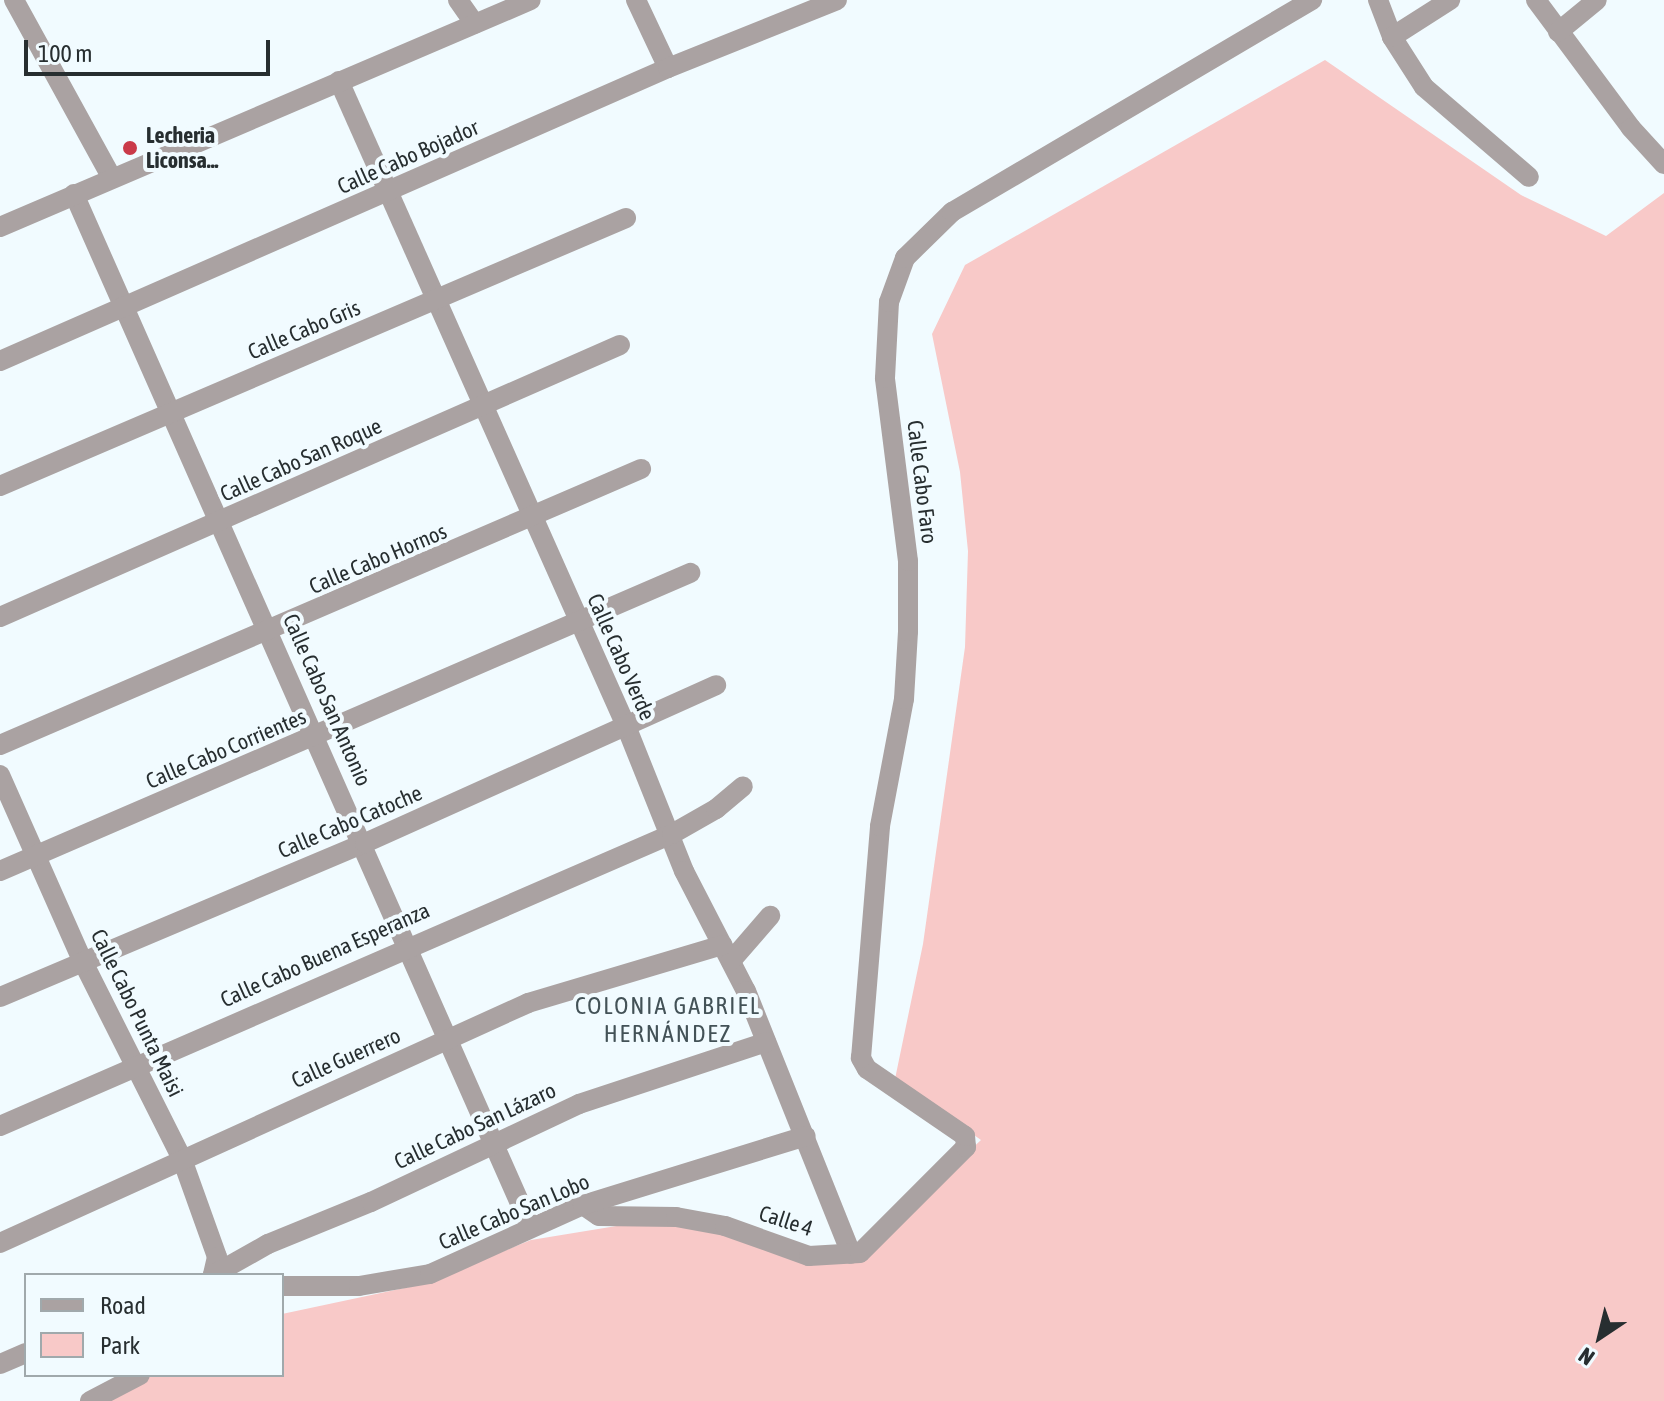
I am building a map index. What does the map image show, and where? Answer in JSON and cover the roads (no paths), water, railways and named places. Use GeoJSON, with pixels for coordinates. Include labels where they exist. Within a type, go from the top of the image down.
{"type":"FeatureCollection","features":[{"type":"Feature","properties":{"kind":"street"},"geometry":{"type":"LineString","coordinates":[[14,0],[112,178]]}},
{"type":"Feature","properties":{"kind":"street"},"geometry":{"type":"LineString","coordinates":[[458,0],[475,24]]}},
{"type":"Feature","properties":{"kind":"street"},"geometry":{"type":"LineString","coordinates":[[0,227],[531,0]]}},
{"type":"Feature","properties":{"kind":"street"},"geometry":{"type":"LineString","coordinates":[[636,0],[668,68]]}},
{"type":"Feature","properties":{"kind":"street","name":"Calle Cabo Bojador"},"geometry":{"type":"LineString","coordinates":[[0,361],[668,68],[837,0]]}},
{"type":"Feature","properties":{"kind":"street","name":"Calle Cabo Faro"},"geometry":{"type":"LineString","coordinates":[[851,1254],[872,1245],[968,1141],[867,1069],[861,1058],[880,826],[904,699],[908,631],[908,561],[885,378],[889,302],[905,258],[952,212],[1312,0]]}},
{"type":"Feature","properties":{"kind":"street"},"geometry":{"type":"LineString","coordinates":[[1378,0],[1392,37],[1424,87],[1529,177]]}},
{"type":"Feature","properties":{"kind":"street"},"geometry":{"type":"LineString","coordinates":[[1392,37],[1450,0]]}},
{"type":"Feature","properties":{"kind":"street"},"geometry":{"type":"LineString","coordinates":[[1536,0],[1631,128],[1664,164]]}},
{"type":"Feature","properties":{"kind":"street"},"geometry":{"type":"LineString","coordinates":[[1558,32],[1597,0]]}},
{"type":"Feature","properties":{"kind":"street","name":"Calle Cabo Verde"},"geometry":{"type":"LineString","coordinates":[[339,81],[626,726],[672,834],[684,871],[727,953],[766,1042],[851,1254]]}},
{"type":"Feature","properties":{"kind":"street","name":"Calle Cabo San Antonio"},"geometry":{"type":"LineString","coordinates":[[74,194],[365,843],[405,946],[531,1228]]}},
{"type":"Feature","properties":{"kind":"street","name":"Calle Cabo Gris"},"geometry":{"type":"LineString","coordinates":[[0,486],[626,218]]}},
{"type":"Feature","properties":{"kind":"street","name":"Calle Cabo San Roque"},"geometry":{"type":"LineString","coordinates":[[0,617],[620,345]]}},
{"type":"Feature","properties":{"kind":"street","name":"Calle Cabo Hornos"},"geometry":{"type":"LineString","coordinates":[[0,745],[534,518],[641,469]]}},
{"type":"Feature","properties":{"kind":"street","name":"Calle Cabo Corrientes"},"geometry":{"type":"LineString","coordinates":[[0,871],[579,625],[690,573]]}},
{"type":"Feature","properties":{"kind":"street","name":"Calle Cabo Catoche"},"geometry":{"type":"LineString","coordinates":[[0,997],[365,843],[716,685]]}},
{"type":"Feature","properties":{"kind":"street","name":"Calle Cabo Punta Maisi"},"geometry":{"type":"LineString","coordinates":[[0,775],[83,962],[182,1159],[217,1257],[213,1273]]}},
{"type":"Feature","properties":{"kind":"street","name":"Calle Cabo Buena Esperanza"},"geometry":{"type":"LineString","coordinates":[[0,1126],[405,946],[672,834],[716,809],[743,786]]}},
{"type":"Feature","properties":{"kind":"street"},"geometry":{"type":"LineString","coordinates":[[727,953],[770,916]]}},
{"type":"Feature","properties":{"kind":"street","name":"Calle Guerrero"},"geometry":{"type":"LineString","coordinates":[[0,1243],[528,1003],[727,953]]}},
{"type":"Feature","properties":{"kind":"street","name":"Calle Cabo San Lázaro"},"geometry":{"type":"LineString","coordinates":[[217,1273],[268,1244],[371,1202],[491,1142],[579,1104],[766,1042]]}},
{"type":"Feature","properties":{"kind":"street","name":"Calle Cabo San Lobo"},"geometry":{"type":"LineString","coordinates":[[284,1286],[359,1286],[430,1274],[531,1228],[806,1136]]}},
{"type":"Feature","properties":{"kind":"street","name":"Calle 4"},"geometry":{"type":"LineString","coordinates":[[587,1209],[676,1217],[725,1226],[809,1256],[851,1254]]}},
{"type":"Feature","properties":{"kind":"street"},"geometry":{"type":"LineString","coordinates":[[0,1364],[24,1354]]}},
{"type":"Feature","properties":{"kind":"street"},"geometry":{"type":"LineString","coordinates":[[90,1401],[136,1377]]}},
{"type":"Feature","properties":{"kind":"place","name":"Lecheria Liconsa..."},"geometry":{"type":"Point","coordinates":[130,148]}},
{"type":"Feature","properties":{"kind":"district","name":"COLONIA GABRIEL HERNÁNDEZ"},"geometry":{"type":"Point","coordinates":[668,1020]}}]}
